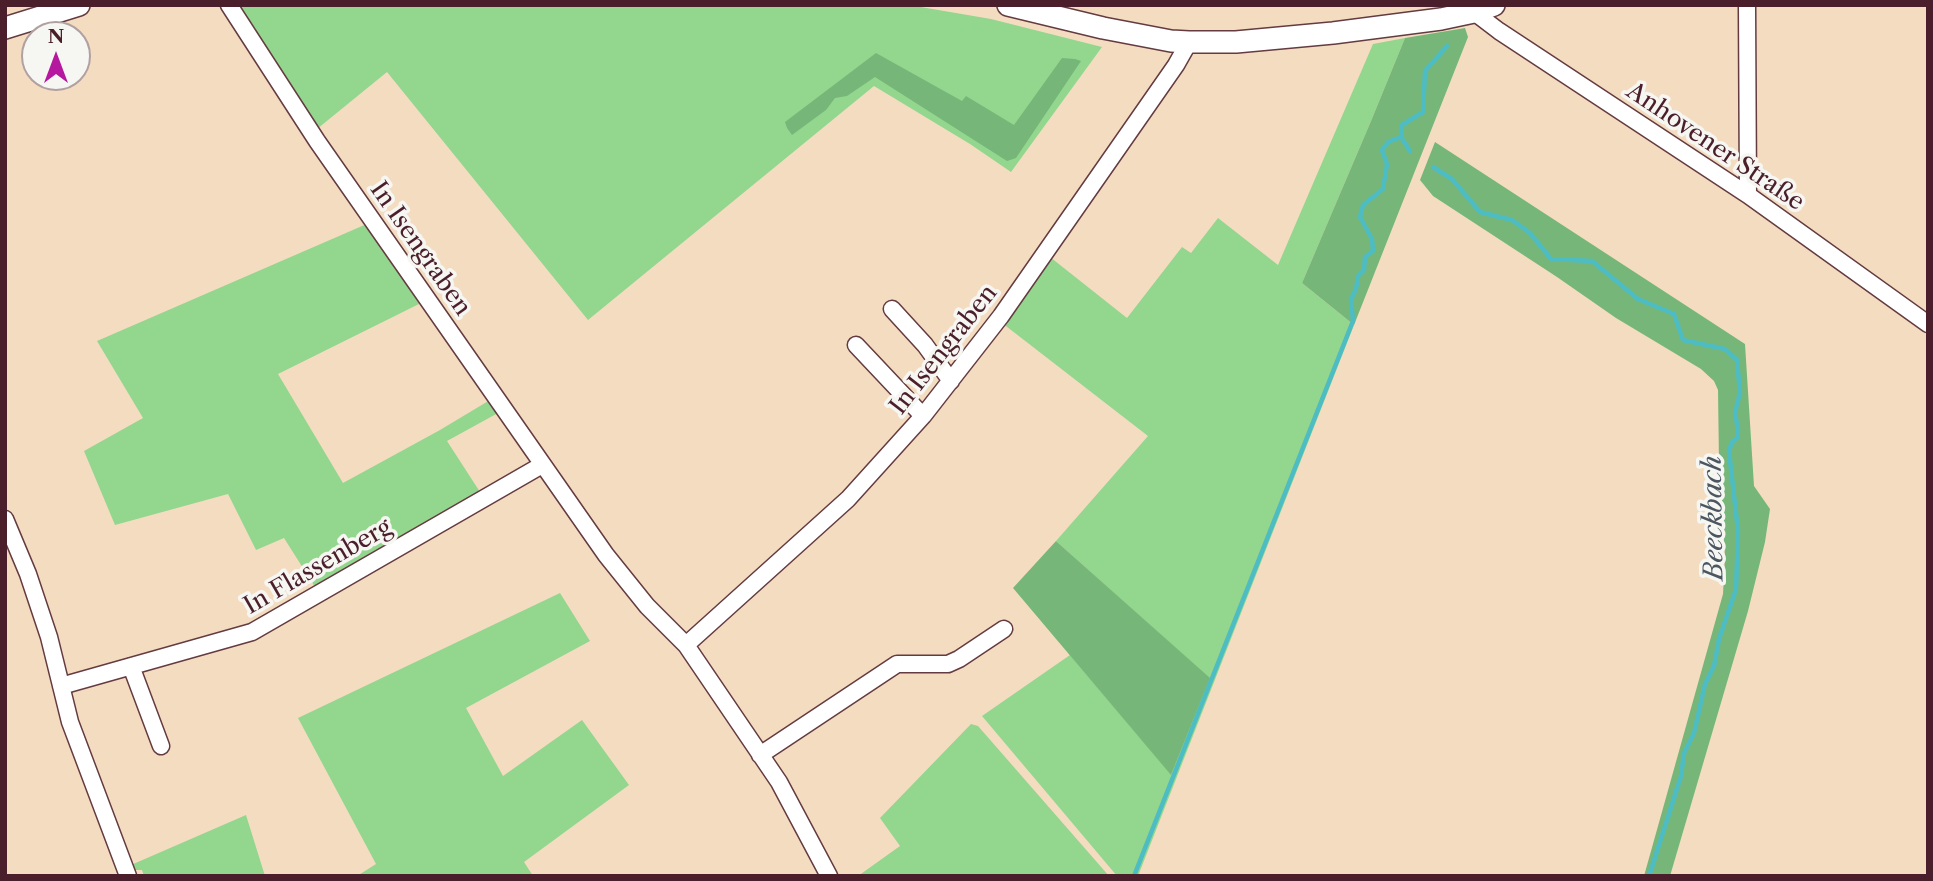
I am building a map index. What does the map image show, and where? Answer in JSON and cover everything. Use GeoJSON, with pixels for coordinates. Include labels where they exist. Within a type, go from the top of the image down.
{"type":"FeatureCollection","features":[{"type":"Feature","properties":{"kind":"main road"},"geometry":{"type":"LineString","coordinates":[[5,28],[79,5]]}},
{"type":"Feature","properties":{"kind":"main road"},"geometry":{"type":"LineString","coordinates":[[1008,5],[1103,28],[1189,42],[1236,42],[1333,33],[1441,19],[1484,9]]}},
{"type":"Feature","properties":{"kind":"street","name":"In Isengraben"},"geometry":{"type":"LineString","coordinates":[[229,5],[317,141],[606,555],[639,596],[686,645],[779,782],[829,876]]}},
{"type":"Feature","properties":{"kind":"street"},"geometry":{"type":"LineString","coordinates":[[1747,5],[1748,195]]}},
{"type":"Feature","properties":{"kind":"street","name":"Anhovener Straße"},"geometry":{"type":"LineString","coordinates":[[1484,9],[1499,31],[1748,195],[1928,324]]}},
{"type":"Feature","properties":{"kind":"street","name":"In Isengraben"},"geometry":{"type":"LineString","coordinates":[[686,645],[848,499],[923,416],[1001,316],[1176,65],[1189,42]]}},
{"type":"Feature","properties":{"kind":"street"},"geometry":{"type":"LineString","coordinates":[[892,309],[925,345],[951,381]]}},
{"type":"Feature","properties":{"kind":"street"},"geometry":{"type":"LineString","coordinates":[[856,345],[923,416]]}},
{"type":"Feature","properties":{"kind":"street","name":"In Flassenberg"},"geometry":{"type":"LineString","coordinates":[[61,686],[252,632],[542,465]]}},
{"type":"Feature","properties":{"kind":"street"},"geometry":{"type":"LineString","coordinates":[[5,519],[45,624],[70,722],[128,876]]}},
{"type":"Feature","properties":{"kind":"street"},"geometry":{"type":"LineString","coordinates":[[760,755],[897,664],[948,664],[1004,629]]}},
{"type":"Feature","properties":{"kind":"street"},"geometry":{"type":"LineString","coordinates":[[131,666],[161,746]]}},
{"type":"Feature","properties":{"kind":"green space"},"geometry":{"type":"Polygon","coordinates":[[[238,5],[909,5],[991,19],[1102,47],[1011,172],[874,86],[588,320],[387,72],[317,129],[238,5]]]}},
{"type":"Feature","properties":{"kind":"green space"},"geometry":{"type":"Polygon","coordinates":[[[1465,28],[1468,37],[1354,325],[1302,283],[1405,38],[1465,28]]]}},
{"type":"Feature","properties":{"kind":"green space"},"geometry":{"type":"Polygon","coordinates":[[[1405,38],[1302,283],[1354,325],[1138,876],[1117,876],[982,716],[1070,655],[1171,774],[1209,678],[1056,541],[1148,436],[1002,323],[1050,257],[1127,318],[1182,247],[1191,253],[1218,218],[1278,265],[1373,44],[1405,38]]]}},
{"type":"Feature","properties":{"kind":"green space"},"geometry":{"type":"Polygon","coordinates":[[[876,53],[962,101],[966,96],[1014,125],[1062,58],[1081,61],[1016,158],[1007,161],[875,77],[847,96],[835,98],[826,110],[792,135],[785,122],[876,53]]]}},
{"type":"Feature","properties":{"kind":"green space"},"geometry":{"type":"Polygon","coordinates":[[[1435,142],[1745,344],[1754,486],[1770,509],[1748,611],[1670,876],[1644,876],[1723,594],[1725,556],[1718,390],[1714,381],[1701,369],[1616,318],[1433,196],[1420,180],[1435,142]]]}},
{"type":"Feature","properties":{"kind":"green space"},"geometry":{"type":"Polygon","coordinates":[[[369,223],[421,303],[278,374],[343,483],[490,400],[498,413],[447,441],[480,492],[315,587],[284,538],[256,550],[228,494],[115,525],[84,451],[143,418],[97,341],[369,223]]]}},
{"type":"Feature","properties":{"kind":"green space"},"geometry":{"type":"Polygon","coordinates":[[[1056,541],[1210,678],[1171,775],[1013,588],[1056,541]]]}},
{"type":"Feature","properties":{"kind":"green space"},"geometry":{"type":"Polygon","coordinates":[[[560,593],[590,641],[466,708],[503,776],[582,720],[629,785],[524,862],[533,876],[357,876],[376,864],[298,718],[560,593]]]}},
{"type":"Feature","properties":{"kind":"green space"},"geometry":{"type":"Polygon","coordinates":[[[971,724],[978,726],[1109,876],[858,876],[900,846],[880,818],[971,724]]]}},
{"type":"Feature","properties":{"kind":"green space"},"geometry":{"type":"Polygon","coordinates":[[[246,815],[265,876],[144,876],[142,870],[134,870],[131,865],[246,815]]]}},
{"type":"Feature","properties":{"kind":"waterway","name":"Beeckbach"},"geometry":{"type":"LineString","coordinates":[[1410,151],[1401,137],[1402,125],[1423,112],[1425,71],[1447,46]]}},
{"type":"Feature","properties":{"kind":"waterway"},"geometry":{"type":"LineString","coordinates":[[1134,876],[1353,321],[1351,299],[1358,276],[1364,270],[1365,257],[1373,251],[1372,239],[1360,217],[1363,205],[1383,189],[1387,164],[1382,150],[1388,142],[1401,137]]}},
{"type":"Feature","properties":{"kind":"waterway","name":"Beeckbach"},"geometry":{"type":"LineString","coordinates":[[1433,167],[1452,179],[1480,212],[1512,220],[1530,233],[1551,259],[1592,261],[1638,299],[1674,314],[1683,340],[1725,349],[1737,360],[1740,393],[1735,412],[1738,431],[1729,451],[1738,531],[1736,589],[1719,639],[1714,666],[1705,684],[1694,733],[1684,753],[1681,776],[1649,876]]}}]}
